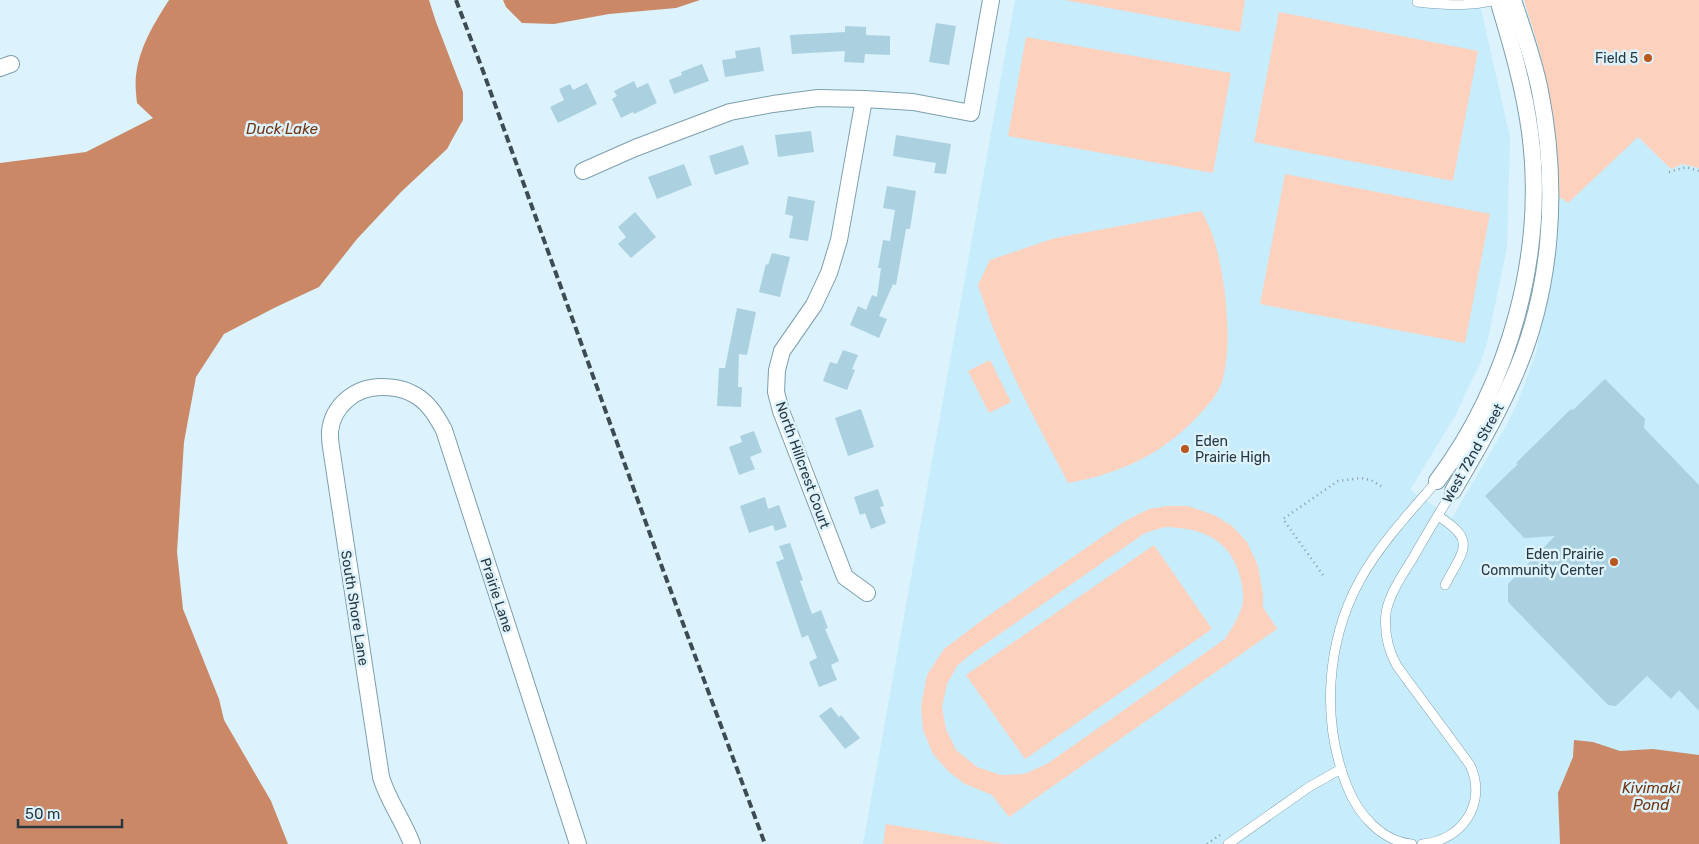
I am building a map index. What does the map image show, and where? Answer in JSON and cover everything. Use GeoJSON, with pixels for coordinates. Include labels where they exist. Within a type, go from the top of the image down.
{"type":"FeatureCollection","features":[{"type":"Feature","properties":{"kind":"street"},"geometry":{"type":"LineString","coordinates":[[584,171],[635,148],[730,112],[818,98],[914,102],[971,113],[991,0]]}},
{"type":"Feature","properties":{"kind":"street","name":"West 72nd Street"},"geometry":{"type":"LineString","coordinates":[[1437,481],[1451,463],[1473,425],[1492,386],[1519,308],[1532,233],[1534,184],[1530,132],[1516,59],[1497,0]]}},
{"type":"Feature","properties":{"kind":"street","name":"West 72nd Street"},"geometry":{"type":"LineString","coordinates":[[1453,491],[1492,423],[1513,379],[1531,327],[1547,250],[1551,186],[1549,153],[1540,90],[1533,61],[1513,0]]}},
{"type":"Feature","properties":{"kind":"street","name":"North Hillcrest Court"},"geometry":{"type":"LineString","coordinates":[[864,99],[839,240],[829,273],[814,305],[782,351],[777,370],[776,392],[781,411],[845,577],[867,593]]}},
{"type":"Feature","properties":{"kind":"street","name":"South Shore Lane"},"geometry":{"type":"LineString","coordinates":[[374,387],[358,391],[345,401],[335,414],[330,430],[330,447],[381,776],[386,794],[408,833],[412,844]]}},
{"type":"Feature","properties":{"kind":"street","name":"Prairie Lane"},"geometry":{"type":"LineString","coordinates":[[374,387],[392,387],[411,392],[425,402],[436,415],[444,430],[578,844]]}},
{"type":"Feature","properties":{"kind":"lane"},"geometry":{"type":"LineString","coordinates":[[1417,2],[1468,5],[1497,0]]}},
{"type":"Feature","properties":{"kind":"lane","name":"West 72nd Street"},"geometry":{"type":"LineString","coordinates":[[1412,844],[1400,842],[1388,836],[1368,820],[1349,793],[1334,741],[1331,714],[1333,661],[1340,628],[1368,567],[1437,481]]}},
{"type":"Feature","properties":{"kind":"lane","name":"West 72nd Street"},"geometry":{"type":"LineString","coordinates":[[1422,844],[1446,838],[1458,830],[1472,811],[1476,793],[1476,779],[1470,765],[1392,657],[1386,634],[1386,614],[1393,593],[1453,491]]}},
{"type":"Feature","properties":{"kind":"lane"},"geometry":{"type":"LineString","coordinates":[[1438,516],[1456,527],[1461,533],[1464,545],[1445,585]]}},
{"type":"Feature","properties":{"kind":"lane"},"geometry":{"type":"LineString","coordinates":[[1228,844],[1309,788],[1341,769]]}},
{"type":"Feature","properties":{"kind":"path"},"geometry":{"type":"LineString","coordinates":[[1669,172],[1686,167],[1699,171]]}},
{"type":"Feature","properties":{"kind":"path"},"geometry":{"type":"LineString","coordinates":[[1323,575],[1283,519],[1338,481],[1361,478],[1371,480],[1384,488]]}},
{"type":"Feature","properties":{"kind":"shaded area","name":"Eden Prairie High"},"geometry":{"type":"Polygon","coordinates":[[[1015,0],[1479,0],[1510,137],[1507,247],[1488,339],[1481,361],[1455,416],[1410,490],[1452,518],[1506,426],[1518,401],[1536,353],[1555,249],[1558,196],[1638,137],[1671,169],[1682,164],[1699,168],[1699,844],[863,844],[1015,0]]]}},
{"type":"Feature","properties":{"kind":"shaded area"},"geometry":{"type":"Polygon","coordinates":[[[1065,0],[1245,0],[1240,32],[1065,0]]]}},
{"type":"Feature","properties":{"kind":"shaded area"},"geometry":{"type":"Polygon","coordinates":[[[1524,0],[1699,0],[1699,168],[1682,164],[1671,169],[1638,137],[1568,203],[1558,196],[1551,104],[1541,55],[1524,0]]]}},
{"type":"Feature","properties":{"kind":"shaded area"},"geometry":{"type":"Polygon","coordinates":[[[1279,12],[1478,51],[1453,181],[1254,142],[1279,12]]]}},
{"type":"Feature","properties":{"kind":"shaded area"},"geometry":{"type":"Polygon","coordinates":[[[1026,37],[1231,73],[1213,173],[1008,136],[1026,37]]]}},
{"type":"Feature","properties":{"kind":"shaded area"},"geometry":{"type":"Polygon","coordinates":[[[1285,174],[1490,214],[1465,343],[1260,304],[1285,174]]]}},
{"type":"Feature","properties":{"kind":"shaded area"},"geometry":{"type":"Polygon","coordinates":[[[1201,211],[1210,229],[1216,248],[1221,267],[1225,298],[1227,353],[1223,379],[1219,389],[1195,419],[1181,432],[1152,453],[1121,469],[1068,483],[1016,381],[986,309],[978,285],[990,260],[1055,238],[1201,211]]]}},
{"type":"Feature","properties":{"kind":"shaded area"},"geometry":{"type":"Polygon","coordinates":[[[990,360],[1011,402],[989,413],[968,371],[990,360]]]}},
{"type":"Feature","properties":{"kind":"shaded area"},"geometry":{"type":"Polygon","coordinates":[[[1167,506],[1188,506],[1214,515],[1232,526],[1247,542],[1258,566],[1263,594],[1263,607],[1277,629],[1009,817],[992,795],[965,784],[948,771],[933,754],[923,730],[921,706],[927,675],[944,649],[985,618],[1125,521],[1149,509],[1167,506]],[[1165,527],[1145,533],[971,654],[957,666],[947,684],[942,707],[946,729],[956,750],[977,767],[1001,775],[1024,774],[1047,764],[1225,639],[1238,616],[1243,601],[1242,585],[1233,558],[1226,549],[1209,536],[1189,529],[1165,527]]]}},
{"type":"Feature","properties":{"kind":"shaded area"},"geometry":{"type":"Polygon","coordinates":[[[1154,545],[1212,629],[1025,759],[966,675],[1154,545]]]}},
{"type":"Feature","properties":{"kind":"shaded area"},"geometry":{"type":"Polygon","coordinates":[[[886,824],[1004,844],[883,844],[886,824]]]}},
{"type":"Feature","properties":{"kind":"water","name":"Duck Lake"},"geometry":{"type":"Polygon","coordinates":[[[169,0],[429,0],[463,92],[463,120],[447,149],[401,192],[357,239],[319,287],[224,334],[196,377],[184,442],[177,552],[183,609],[219,699],[224,720],[271,801],[288,844],[0,844],[0,163],[86,152],[153,118],[137,103],[136,75],[144,45],[169,0]]]}},
{"type":"Feature","properties":{"kind":"water"},"geometry":{"type":"Polygon","coordinates":[[[503,0],[700,0],[676,8],[609,14],[554,24],[522,23],[506,7],[503,0]]]}},
{"type":"Feature","properties":{"kind":"water","name":"Kivimaki Pond"},"geometry":{"type":"Polygon","coordinates":[[[1574,740],[1593,742],[1620,751],[1653,749],[1699,755],[1699,844],[1560,844],[1558,793],[1573,757],[1574,740]]]}},
{"type":"Feature","properties":{"kind":"building"},"geometry":{"type":"Polygon","coordinates":[[[936,23],[956,26],[949,65],[929,62],[936,23]]]}},
{"type":"Feature","properties":{"kind":"building"},"geometry":{"type":"Polygon","coordinates":[[[845,26],[866,27],[866,35],[890,36],[890,55],[865,54],[864,63],[844,62],[845,51],[792,54],[790,35],[845,32],[845,26]]]}},
{"type":"Feature","properties":{"kind":"building"},"geometry":{"type":"Polygon","coordinates":[[[760,47],[764,71],[725,77],[722,60],[736,58],[735,51],[760,47]]]}},
{"type":"Feature","properties":{"kind":"building"},"geometry":{"type":"Polygon","coordinates":[[[702,64],[709,81],[674,94],[669,80],[682,75],[681,72],[702,64]]]}},
{"type":"Feature","properties":{"kind":"building"},"geometry":{"type":"Polygon","coordinates":[[[634,81],[637,88],[648,83],[657,103],[621,118],[612,99],[617,96],[614,91],[634,81]]]}},
{"type":"Feature","properties":{"kind":"building"},"geometry":{"type":"Polygon","coordinates":[[[587,83],[597,104],[558,123],[550,107],[564,100],[559,89],[570,84],[573,90],[587,83]]]}},
{"type":"Feature","properties":{"kind":"building"},"geometry":{"type":"Polygon","coordinates":[[[811,131],[814,152],[778,157],[775,135],[811,131]]]}},
{"type":"Feature","properties":{"kind":"building"},"geometry":{"type":"Polygon","coordinates":[[[896,135],[951,144],[946,174],[934,173],[936,163],[893,156],[896,135]]]}},
{"type":"Feature","properties":{"kind":"building"},"geometry":{"type":"Polygon","coordinates":[[[743,145],[749,164],[715,175],[709,156],[743,145]]]}},
{"type":"Feature","properties":{"kind":"building"},"geometry":{"type":"Polygon","coordinates":[[[684,164],[692,185],[657,199],[648,177],[684,164]]]}},
{"type":"Feature","properties":{"kind":"building"},"geometry":{"type":"Polygon","coordinates":[[[887,186],[916,191],[910,229],[906,229],[896,285],[893,284],[879,316],[887,319],[879,338],[850,325],[858,306],[866,310],[872,295],[877,297],[881,268],[878,268],[883,240],[890,241],[895,210],[883,208],[887,186]]]}},
{"type":"Feature","properties":{"kind":"building"},"geometry":{"type":"Polygon","coordinates":[[[788,196],[815,201],[808,241],[789,238],[793,216],[785,214],[788,196]]]}},
{"type":"Feature","properties":{"kind":"building"},"geometry":{"type":"Polygon","coordinates":[[[635,212],[656,237],[631,258],[618,244],[626,237],[618,227],[635,212]]]}},
{"type":"Feature","properties":{"kind":"building"},"geometry":{"type":"Polygon","coordinates":[[[772,253],[790,257],[780,297],[759,292],[766,264],[768,265],[772,253]]]}},
{"type":"Feature","properties":{"kind":"building"},"geometry":{"type":"Polygon","coordinates":[[[737,308],[756,312],[747,355],[739,354],[738,387],[742,387],[741,407],[717,406],[719,368],[725,368],[737,308]]]}},
{"type":"Feature","properties":{"kind":"building"},"geometry":{"type":"Polygon","coordinates":[[[843,350],[858,355],[852,369],[855,370],[847,390],[823,381],[830,362],[837,364],[843,350]]]}},
{"type":"Feature","properties":{"kind":"building","name":"Eden Prairie Community Center"},"geometry":{"type":"Polygon","coordinates":[[[1605,379],[1645,419],[1644,428],[1699,485],[1699,711],[1679,690],[1671,699],[1647,676],[1616,706],[1608,705],[1508,602],[1508,584],[1555,536],[1524,538],[1485,496],[1571,409],[1573,410],[1605,379]]]}},
{"type":"Feature","properties":{"kind":"building"},"geometry":{"type":"Polygon","coordinates":[[[861,409],[874,447],[848,456],[835,418],[861,409]]]}},
{"type":"Feature","properties":{"kind":"building"},"geometry":{"type":"Polygon","coordinates":[[[754,431],[762,452],[750,457],[755,469],[739,475],[729,447],[742,442],[740,436],[754,431]]]}},
{"type":"Feature","properties":{"kind":"building"},"geometry":{"type":"Polygon","coordinates":[[[878,489],[884,506],[880,507],[886,523],[871,529],[865,513],[860,515],[854,497],[878,489]]]}},
{"type":"Feature","properties":{"kind":"building"},"geometry":{"type":"Polygon","coordinates":[[[765,497],[768,509],[779,505],[787,527],[775,531],[773,525],[749,533],[740,506],[765,497]]]}},
{"type":"Feature","properties":{"kind":"building"},"geometry":{"type":"Polygon","coordinates":[[[790,543],[803,580],[800,581],[812,614],[821,610],[828,628],[825,629],[839,661],[831,665],[837,680],[819,687],[809,662],[817,658],[808,635],[802,638],[776,562],[784,559],[779,546],[790,543]]]}},
{"type":"Feature","properties":{"kind":"building"},"geometry":{"type":"Polygon","coordinates":[[[831,707],[839,717],[841,715],[860,738],[845,749],[819,716],[831,707]]]}},
{"type":"Feature","properties":{"kind":"railway"},"geometry":{"type":"LineString","coordinates":[[456,0],[659,559],[765,844]]}},
{"type":"Feature","properties":{"kind":"place","name":"Field 5"},"geometry":{"type":"Point","coordinates":[1648,58]}},
{"type":"Feature","properties":{"kind":"place","name":"Eden Prairie High"},"geometry":{"type":"Point","coordinates":[1185,449]}},
{"type":"Feature","properties":{"kind":"place","name":"Eden Prairie Community Center"},"geometry":{"type":"Point","coordinates":[1614,562]}}]}
